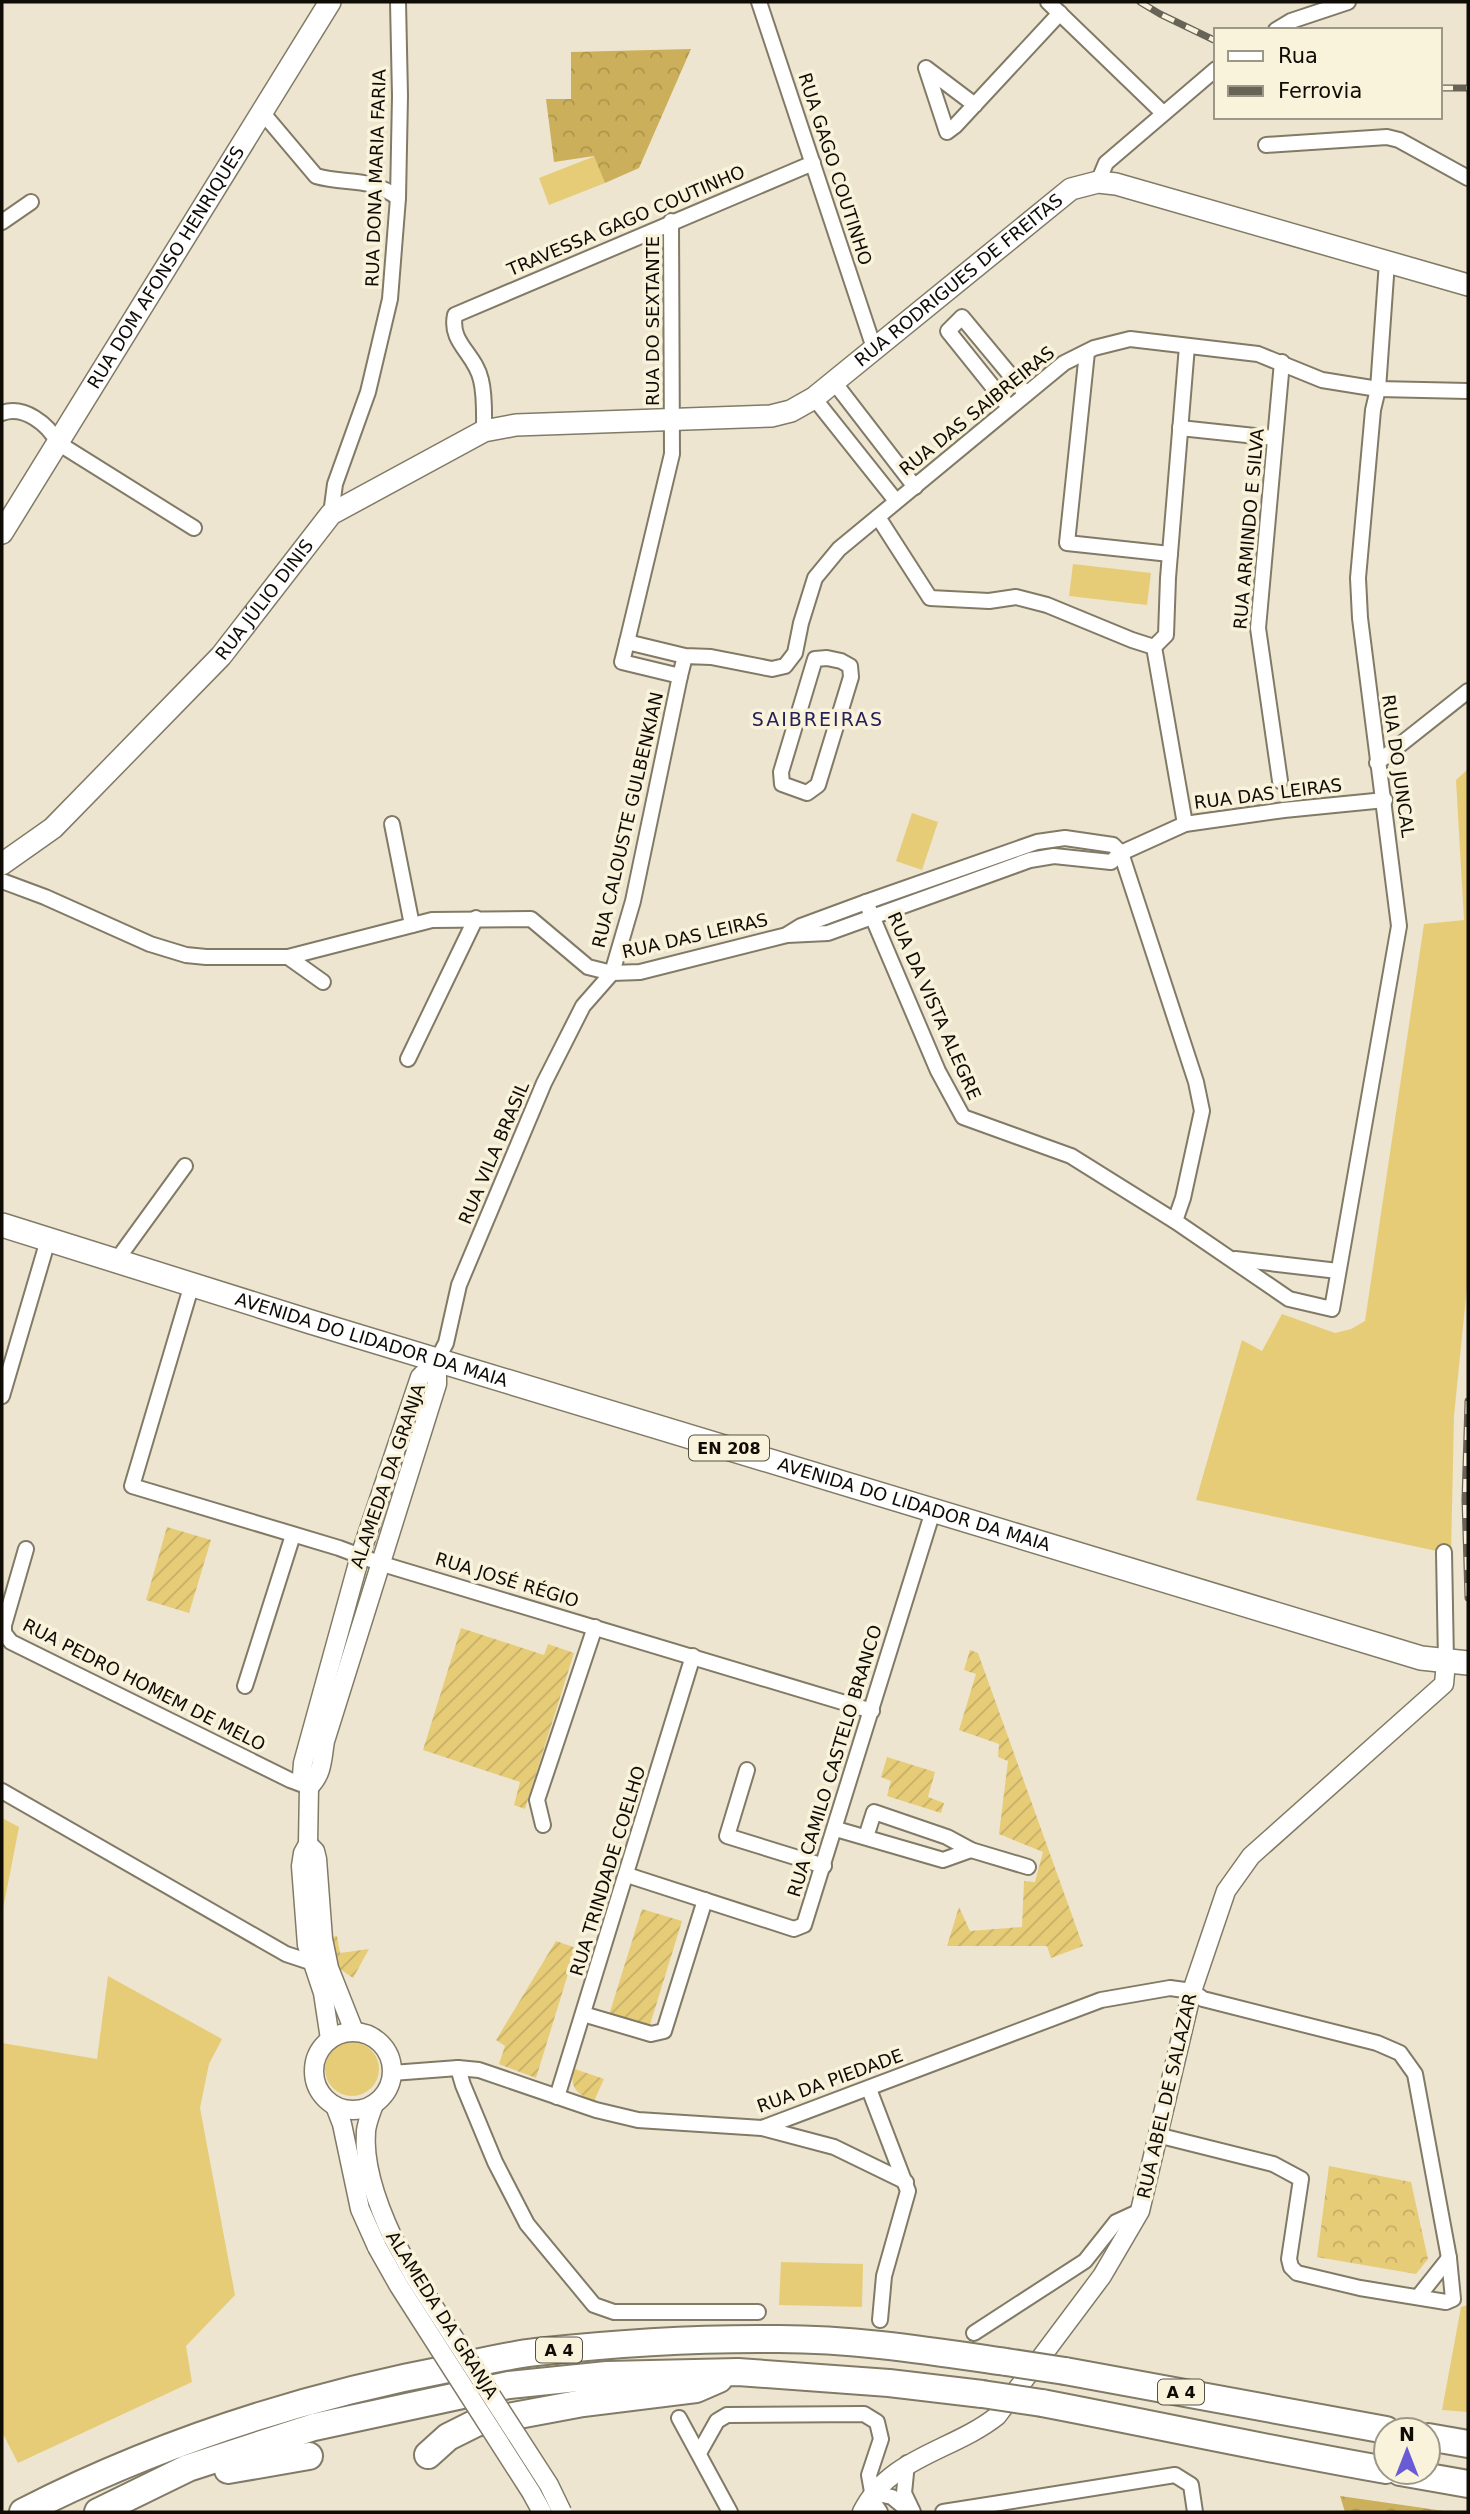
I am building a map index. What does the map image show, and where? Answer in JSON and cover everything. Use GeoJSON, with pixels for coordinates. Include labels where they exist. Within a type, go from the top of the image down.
{"type":"FeatureCollection","features":[{"type":"Feature","properties":{"kind":"highway","name":"A 4"},"geometry":{"type":"LineString","coordinates":[[23,2512],[127,2464],[289,2406],[388,2380],[535,2352],[673,2341],[781,2339],[889,2345],[1065,2371],[1372,2427]]}},
{"type":"Feature","properties":{"kind":"highway","name":"A 4"},"geometry":{"type":"LineString","coordinates":[[107,2508],[188,2468],[314,2427],[509,2385],[573,2377],[658,2372],[738,2372],[889,2383],[982,2394],[1170,2427],[1288,2453],[1372,2468]]}},
{"type":"Feature","properties":{"kind":"highway"},"geometry":{"type":"LineString","coordinates":[[428,2455],[447,2437],[476,2423],[583,2403],[696,2389],[738,2372]]}},
{"type":"Feature","properties":{"kind":"highway"},"geometry":{"type":"LineString","coordinates":[[1442,2439],[1468,2444]]}},
{"type":"Feature","properties":{"kind":"highway"},"geometry":{"type":"LineString","coordinates":[[107,2508],[244,2466],[309,2455]]}},
{"type":"Feature","properties":{"kind":"highway"},"geometry":{"type":"LineString","coordinates":[[1442,2479],[1468,2484]]}},
{"type":"Feature","properties":{"kind":"main road","name":"RUA DOM AFONSO HENRIQUES"},"geometry":{"type":"LineString","coordinates":[[2,533],[330,2]]}},
{"type":"Feature","properties":{"kind":"main road"},"geometry":{"type":"LineString","coordinates":[[1098,182],[1116,184],[1468,285]]}},
{"type":"Feature","properties":{"kind":"main road","name":"RUA RODRIGUES DE FREITAS"},"geometry":{"type":"LineString","coordinates":[[575,423],[771,416],[791,411],[814,398],[1071,189],[1098,182]]}},
{"type":"Feature","properties":{"kind":"main road","name":"RUA JÚLIO DINIS"},"geometry":{"type":"LineString","coordinates":[[2,864],[53,828],[221,656],[331,514],[484,431],[516,425],[575,423]]}},
{"type":"Feature","properties":{"kind":"main road","name":"AVENIDA DO LIDADOR DA MAIA"},"geometry":{"type":"LineString","coordinates":[[2,1225],[437,1360],[1421,1658],[1457,1663]]}},
{"type":"Feature","properties":{"kind":"street","name":"RUA DONA MARIA FARIA"},"geometry":{"type":"LineString","coordinates":[[331,514],[335,484],[368,392],[390,299],[398,198],[398,2]]}},
{"type":"Feature","properties":{"kind":"street","name":"RUA GAGO COUTINHO"},"geometry":{"type":"LineString","coordinates":[[758,2],[874,348]]}},
{"type":"Feature","properties":{"kind":"street"},"geometry":{"type":"LineString","coordinates":[[1048,2],[1163,113]]}},
{"type":"Feature","properties":{"kind":"street"},"geometry":{"type":"LineString","coordinates":[[1279,28],[1291,21],[1348,2]]}},
{"type":"Feature","properties":{"kind":"street"},"geometry":{"type":"LineString","coordinates":[[975,104],[1060,13]]}},
{"type":"Feature","properties":{"kind":"street"},"geometry":{"type":"LineString","coordinates":[[1098,182],[1106,163],[1214,71]]}},
{"type":"Feature","properties":{"kind":"street"},"geometry":{"type":"LineString","coordinates":[[262,112],[316,176],[365,181],[385,188],[398,198]]}},
{"type":"Feature","properties":{"kind":"street"},"geometry":{"type":"LineString","coordinates":[[1266,145],[1387,137],[1399,140],[1468,178]]}},
{"type":"Feature","properties":{"kind":"street","name":"TRAVESSA GAGO COUTINHO"},"geometry":{"type":"LineString","coordinates":[[484,431],[481,380],[475,362],[456,338],[452,327],[455,314],[813,163]]}},
{"type":"Feature","properties":{"kind":"street"},"geometry":{"type":"LineString","coordinates":[[2,222],[31,202]]}},
{"type":"Feature","properties":{"kind":"street","name":"RUA DO SEXTANTE"},"geometry":{"type":"LineString","coordinates":[[671,221],[673,421]]}},
{"type":"Feature","properties":{"kind":"street","name":"RUA DO JUNCAL"},"geometry":{"type":"LineString","coordinates":[[1230,1259],[1289,1299],[1332,1309],[1399,926],[1385,800],[1377,763],[1358,578],[1373,410],[1378,388],[1387,262]]}},
{"type":"Feature","properties":{"kind":"street"},"geometry":{"type":"LineString","coordinates":[[1009,407],[948,331],[962,317],[1026,394]]}},
{"type":"Feature","properties":{"kind":"street","name":"RUA DAS SAIBREIRAS"},"geometry":{"type":"LineString","coordinates":[[796,647],[815,578],[839,549],[1064,363],[1087,352],[1130,339],[1258,354],[1322,380],[1378,388],[1468,391]]}},
{"type":"Feature","properties":{"kind":"street"},"geometry":{"type":"LineString","coordinates":[[1154,647],[1166,635],[1187,346]]}},
{"type":"Feature","properties":{"kind":"street"},"geometry":{"type":"LineString","coordinates":[[1087,352],[1067,543],[1170,554]]}},
{"type":"Feature","properties":{"kind":"street","name":"RUA ARMINDO E SILVA"},"geometry":{"type":"LineString","coordinates":[[1280,781],[1258,628],[1282,362]]}},
{"type":"Feature","properties":{"kind":"street"},"geometry":{"type":"LineString","coordinates":[[834,382],[915,487]]}},
{"type":"Feature","properties":{"kind":"street"},"geometry":{"type":"LineString","coordinates":[[814,398],[896,501]]}},
{"type":"Feature","properties":{"kind":"street"},"geometry":{"type":"LineString","coordinates":[[2,413],[24,411],[53,433],[58,443],[194,528]]}},
{"type":"Feature","properties":{"kind":"street"},"geometry":{"type":"LineString","coordinates":[[673,421],[672,454],[627,642],[685,656],[712,657],[772,669],[786,666],[796,647],[815,659],[827,658],[850,666],[851,677],[818,785],[807,793],[782,785],[781,772],[815,659]]}},
{"type":"Feature","properties":{"kind":"street"},"geometry":{"type":"LineString","coordinates":[[1180,428],[1275,438]]}},
{"type":"Feature","properties":{"kind":"street"},"geometry":{"type":"LineString","coordinates":[[878,517],[930,597],[989,601],[1016,597],[1047,605],[1154,647]]}},
{"type":"Feature","properties":{"kind":"street","name":"RUA CALOUSTE GULBENKIAN"},"geometry":{"type":"LineString","coordinates":[[627,642],[622,662],[680,676]]}},
{"type":"Feature","properties":{"kind":"street"},"geometry":{"type":"LineString","coordinates":[[1154,647],[1185,824]]}},
{"type":"Feature","properties":{"kind":"street","name":"RUA CALOUSTE GULBENKIAN"},"geometry":{"type":"LineString","coordinates":[[612,973],[633,901],[685,656]]}},
{"type":"Feature","properties":{"kind":"street"},"geometry":{"type":"LineString","coordinates":[[1377,763],[1468,691]]}},
{"type":"Feature","properties":{"kind":"street","name":"RUA DAS LEIRAS"},"geometry":{"type":"LineString","coordinates":[[612,973],[652,969],[787,935],[828,933],[1030,860],[1054,856],[1111,862],[1121,853],[1185,824],[1284,810],[1385,800]]}},
{"type":"Feature","properties":{"kind":"street"},"geometry":{"type":"LineString","coordinates":[[392,824],[412,925]]}},
{"type":"Feature","properties":{"kind":"street","name":"RUA DAS LEIRAS"},"geometry":{"type":"LineString","coordinates":[[787,935],[801,926],[1037,842],[1065,838],[1113,845],[1121,853]]}},
{"type":"Feature","properties":{"kind":"street"},"geometry":{"type":"LineString","coordinates":[[1053,840],[1054,856]]}},
{"type":"Feature","properties":{"kind":"street"},"geometry":{"type":"LineString","coordinates":[[1121,853],[1196,1082],[1202,1111],[1183,1198],[1175,1221]]}},
{"type":"Feature","properties":{"kind":"street"},"geometry":{"type":"LineString","coordinates":[[2,881],[45,897],[150,944],[178,953],[215,958],[288,957],[432,920],[531,919],[588,967],[612,973]]}},
{"type":"Feature","properties":{"kind":"street"},"geometry":{"type":"LineString","coordinates":[[926,881],[931,896]]}},
{"type":"Feature","properties":{"kind":"street","name":"RUA DA VISTA ALEGRE"},"geometry":{"type":"LineString","coordinates":[[866,902],[939,1070],[963,1117],[1071,1156],[1230,1259]]}},
{"type":"Feature","properties":{"kind":"street"},"geometry":{"type":"LineString","coordinates":[[408,1059],[476,918]]}},
{"type":"Feature","properties":{"kind":"street"},"geometry":{"type":"LineString","coordinates":[[288,957],[323,982],[319,960],[322,949]]}},
{"type":"Feature","properties":{"kind":"street","name":"RUA VILA BRASIL"},"geometry":{"type":"LineString","coordinates":[[437,1360],[446,1343],[459,1284],[544,1083],[583,1006],[612,973]]}},
{"type":"Feature","properties":{"kind":"street"},"geometry":{"type":"LineString","coordinates":[[116,1261],[185,1166]]}},
{"type":"Feature","properties":{"kind":"street"},"geometry":{"type":"LineString","coordinates":[[2,1396],[48,1240]]}},
{"type":"Feature","properties":{"kind":"street"},"geometry":{"type":"LineString","coordinates":[[1230,1259],[1338,1271]]}},
{"type":"Feature","properties":{"kind":"street","name":"RUA JOSÉ RÉGIO"},"geometry":{"type":"LineString","coordinates":[[192,1284],[132,1486],[872,1711]]}},
{"type":"Feature","properties":{"kind":"street","name":"ALAMEDA DA GRANJA"},"geometry":{"type":"LineString","coordinates":[[354,2032],[307,1945],[301,1866],[308,1844],[309,1787],[302,1776],[305,1752],[360,1556],[420,1377],[437,1360]]}},
{"type":"Feature","properties":{"kind":"street","name":"ALAMEDA DA GRANJA"},"geometry":{"type":"LineString","coordinates":[[309,1787],[317,1780],[325,1741],[437,1384],[437,1360]]}},
{"type":"Feature","properties":{"kind":"street","name":"RUA CAMILO CASTELO BRANCO"},"geometry":{"type":"LineString","coordinates":[[627,1875],[794,1929],[804,1925],[933,1511]]}},
{"type":"Feature","properties":{"kind":"street"},"geometry":{"type":"LineString","coordinates":[[245,1686],[293,1535]]}},
{"type":"Feature","properties":{"kind":"street","name":"RUA PEDRO HOMEM DE MELO"},"geometry":{"type":"LineString","coordinates":[[26,1549],[4,1625],[4,1633],[11,1642],[309,1787]]}},
{"type":"Feature","properties":{"kind":"street"},"geometry":{"type":"LineString","coordinates":[[1444,1552],[1457,1663]]}},
{"type":"Feature","properties":{"kind":"street"},"geometry":{"type":"LineString","coordinates":[[543,1825],[537,1800],[594,1627]]}},
{"type":"Feature","properties":{"kind":"street","name":"RUA TRINDADE COELHO"},"geometry":{"type":"LineString","coordinates":[[557,2097],[693,1656]]}},
{"type":"Feature","properties":{"kind":"street","name":"RUA ABEL DE SALAZAR"},"geometry":{"type":"LineString","coordinates":[[862,2512],[873,2493],[907,2463],[984,2426],[1006,2405],[1102,2276],[1140,2211],[1192,1991],[1226,1891],[1251,1856],[1444,1684],[1457,1663]]}},
{"type":"Feature","properties":{"kind":"street"},"geometry":{"type":"LineString","coordinates":[[747,1770],[727,1836],[824,1866]]}},
{"type":"Feature","properties":{"kind":"street"},"geometry":{"type":"LineString","coordinates":[[2,1791],[282,1952],[320,1966]]}},
{"type":"Feature","properties":{"kind":"street"},"geometry":{"type":"LineString","coordinates":[[866,1837],[874,1812],[947,1837],[971,1850],[1028,1867]]}},
{"type":"Feature","properties":{"kind":"street"},"geometry":{"type":"LineString","coordinates":[[836,1829],[943,1860],[971,1850]]}},
{"type":"Feature","properties":{"kind":"street"},"geometry":{"type":"LineString","coordinates":[[583,2014],[651,2034],[664,2031],[705,1900]]}},
{"type":"Feature","properties":{"kind":"street","name":"ALAMEDA DA GRANJA"},"geometry":{"type":"LineString","coordinates":[[320,1966],[330,2039],[320,2048],[313,2074],[317,2087],[324,2098],[335,2106],[342,2124],[360,2209],[549,2485],[562,2512]]}},
{"type":"Feature","properties":{"kind":"street","name":"RUA DA PIEDADE"},"geometry":{"type":"LineString","coordinates":[[392,2073],[458,2067],[479,2070],[596,2110],[638,2120],[762,2128],[1101,2000],[1170,1988],[1192,1991],[1203,1998],[1377,2043],[1399,2053],[1415,2074],[1449,2258],[1453,2299],[1446,2302],[1418,2297]]}},
{"type":"Feature","properties":{"kind":"street"},"geometry":{"type":"LineString","coordinates":[[330,2039],[341,2033],[354,2032],[377,2040],[386,2049],[391,2060],[392,2073]]}},
{"type":"Feature","properties":{"kind":"street"},"geometry":{"type":"LineString","coordinates":[[458,2067],[495,2162],[527,2224],[594,2305],[614,2312],[758,2312]]}},
{"type":"Feature","properties":{"kind":"street","name":"ALAMEDA DA GRANJA"},"geometry":{"type":"LineString","coordinates":[[392,2073],[390,2085],[374,2104],[366,2129],[367,2154],[385,2243],[399,2286],[542,2512]]}},
{"type":"Feature","properties":{"kind":"street"},"geometry":{"type":"LineString","coordinates":[[869,2089],[908,2190],[884,2276],[880,2320]]}},
{"type":"Feature","properties":{"kind":"street"},"geometry":{"type":"LineString","coordinates":[[335,2106],[348,2110],[374,2104]]}},
{"type":"Feature","properties":{"kind":"street"},"geometry":{"type":"LineString","coordinates":[[762,2128],[834,2147],[906,2182]]}},
{"type":"Feature","properties":{"kind":"street"},"geometry":{"type":"LineString","coordinates":[[1157,2135],[1273,2164],[1301,2179],[1289,2259],[1291,2267],[1297,2273],[1360,2288],[1418,2297],[1449,2258]]}},
{"type":"Feature","properties":{"kind":"street"},"geometry":{"type":"LineString","coordinates":[[974,2333],[1086,2261],[1116,2222],[1140,2211]]}},
{"type":"Feature","properties":{"kind":"street"},"geometry":{"type":"LineString","coordinates":[[699,2453],[717,2421],[727,2415],[864,2414],[877,2422],[881,2439],[869,2475],[874,2503],[880,2512]]}},
{"type":"Feature","properties":{"kind":"street"},"geometry":{"type":"LineString","coordinates":[[679,2418],[730,2512]]}},
{"type":"Feature","properties":{"kind":"street"},"geometry":{"type":"LineString","coordinates":[[907,2463],[904,2493],[911,2512]]}},
{"type":"Feature","properties":{"kind":"street"},"geometry":{"type":"LineString","coordinates":[[943,2512],[1175,2475],[1191,2485],[1195,2512]]}},
{"type":"Feature","properties":{"kind":"street"},"geometry":{"type":"LineString","coordinates":[[873,2493],[892,2497],[911,2512]]}},
{"type":"Feature","properties":{"kind":"green space"},"geometry":{"type":"Polygon","coordinates":[[[691,49],[639,168],[605,183],[594,156],[554,162],[546,99],[571,99],[571,52],[691,49]]]}},
{"type":"Feature","properties":{"kind":"green space"},"geometry":{"type":"Polygon","coordinates":[[[595,156],[605,183],[549,205],[539,178],[595,156]]]}},
{"type":"Feature","properties":{"kind":"green space"},"geometry":{"type":"Polygon","coordinates":[[[1073,564],[1151,573],[1147,605],[1069,596],[1073,564]]]}},
{"type":"Feature","properties":{"kind":"green space"},"geometry":{"type":"Polygon","coordinates":[[[1468,769],[1468,1277],[1454,1416],[1451,1554],[1196,1500],[1242,1340],[1262,1351],[1282,1314],[1335,1333],[1351,1329],[1365,1321],[1424,924],[1464,920],[1456,780],[1468,769]]]}},
{"type":"Feature","properties":{"kind":"green space"},"geometry":{"type":"Polygon","coordinates":[[[912,813],[938,822],[922,870],[896,861],[912,813]]]}},
{"type":"Feature","properties":{"kind":"green space"},"geometry":{"type":"Polygon","coordinates":[[[167,1527],[211,1540],[189,1613],[146,1600],[167,1527]]]}},
{"type":"Feature","properties":{"kind":"green space"},"geometry":{"type":"Polygon","coordinates":[[[461,1628],[544,1655],[548,1644],[574,1653],[525,1809],[514,1805],[520,1782],[423,1750],[461,1628]]]}},
{"type":"Feature","properties":{"kind":"green space"},"geometry":{"type":"Polygon","coordinates":[[[970,1650],[978,1653],[1083,1946],[1051,1958],[1047,1946],[947,1946],[959,1907],[970,1931],[1022,1927],[1024,1881],[1035,1882],[1043,1852],[999,1834],[1008,1761],[998,1757],[999,1744],[959,1730],[976,1674],[964,1670],[970,1650]]]}},
{"type":"Feature","properties":{"kind":"green space"},"geometry":{"type":"Polygon","coordinates":[[[887,1757],[935,1772],[928,1797],[944,1803],[941,1813],[887,1796],[891,1781],[881,1777],[887,1757]]]}},
{"type":"Feature","properties":{"kind":"green space"},"geometry":{"type":"Polygon","coordinates":[[[2,1818],[19,1827],[2,1914],[2,1818]]]}},
{"type":"Feature","properties":{"kind":"green space"},"geometry":{"type":"Polygon","coordinates":[[[642,1909],[682,1921],[649,2028],[609,2015],[642,1909]]]}},
{"type":"Feature","properties":{"kind":"green space"},"geometry":{"type":"Polygon","coordinates":[[[337,1936],[340,1953],[369,1949],[353,1978],[340,1969],[331,1937],[337,1936]]]}},
{"type":"Feature","properties":{"kind":"green space"},"geometry":{"type":"Polygon","coordinates":[[[556,1941],[576,1948],[536,2078],[499,2064],[505,2046],[496,2040],[556,1941]]]}},
{"type":"Feature","properties":{"kind":"green space"},"geometry":{"type":"Polygon","coordinates":[[[108,1976],[222,2039],[209,2064],[200,2108],[235,2295],[186,2346],[192,2382],[18,2463],[2,2432],[2,2043],[97,2059],[108,1976]]]}},
{"type":"Feature","properties":{"kind":"green space"},"geometry":{"type":"Polygon","coordinates":[[[352,2042],[371,2050],[379,2069],[371,2088],[352,2096],[333,2088],[325,2069],[333,2050],[352,2042]]]}},
{"type":"Feature","properties":{"kind":"green space"},"geometry":{"type":"Polygon","coordinates":[[[575,2069],[604,2079],[594,2101],[576,2090],[572,2080],[575,2069]]]}},
{"type":"Feature","properties":{"kind":"green space"},"geometry":{"type":"Polygon","coordinates":[[[1329,2166],[1411,2182],[1428,2259],[1416,2274],[1317,2257],[1329,2166]]]}},
{"type":"Feature","properties":{"kind":"green space"},"geometry":{"type":"Polygon","coordinates":[[[781,2262],[863,2264],[862,2307],[779,2305],[781,2262]]]}},
{"type":"Feature","properties":{"kind":"green space"},"geometry":{"type":"Polygon","coordinates":[[[1468,2305],[1468,2412],[1442,2410],[1461,2307],[1468,2305]]]}},
{"type":"Feature","properties":{"kind":"green space"},"geometry":{"type":"Polygon","coordinates":[[[1340,2496],[1451,2512],[1345,2512],[1340,2496]]]}},
{"type":"Feature","properties":{"kind":"railway"},"geometry":{"type":"LineString","coordinates":[[1140,2],[1214,40]]}},
{"type":"Feature","properties":{"kind":"railway"},"geometry":{"type":"LineString","coordinates":[[1442,88],[1468,88]]}},
{"type":"Feature","properties":{"kind":"railway"},"geometry":{"type":"LineString","coordinates":[[1468,1401],[1465,1500],[1468,1598]]}},
{"type":"Feature","properties":{"kind":"district","name":"SAIBREIRAS"},"geometry":{"type":"Point","coordinates":[818,719]}}]}
